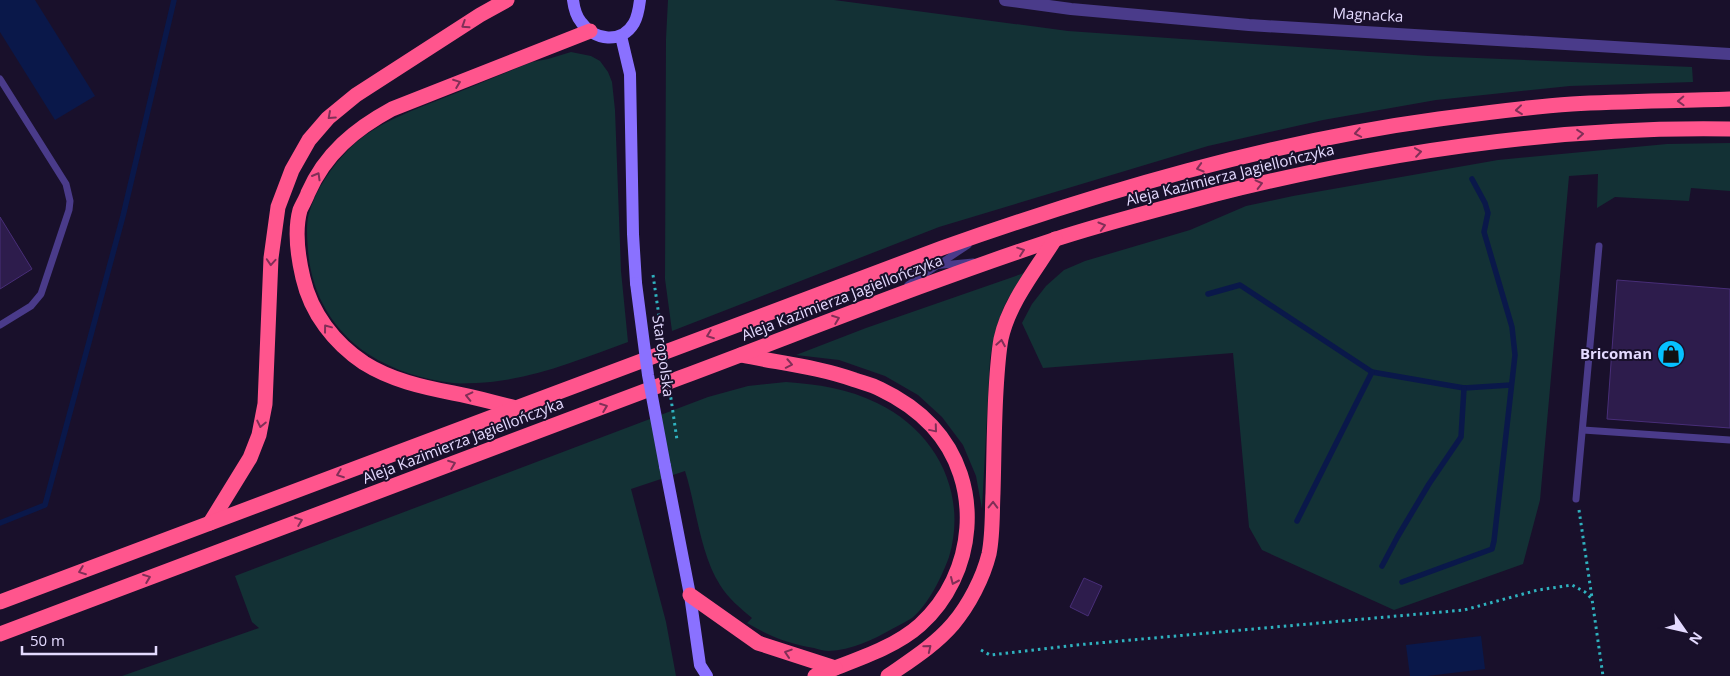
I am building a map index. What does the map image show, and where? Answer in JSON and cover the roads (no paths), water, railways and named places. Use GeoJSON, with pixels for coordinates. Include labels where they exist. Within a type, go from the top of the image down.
{"type":"FeatureCollection","features":[{"type":"Feature","properties":{"kind":"highway"},"geometry":{"type":"LineString","coordinates":[[210,523],[250,458],[259,435],[266,404],[271,258],[278,207],[292,170],[309,140],[328,118],[356,95],[480,15],[507,0]]}},
{"type":"Feature","properties":{"kind":"highway"},"geometry":{"type":"LineString","coordinates":[[516,408],[425,388],[401,380],[363,362],[345,348],[332,334],[311,304],[299,262],[297,242],[300,210],[323,166],[343,142],[373,119],[405,104],[590,31]]}},
{"type":"Feature","properties":{"kind":"highway","name":"Aleja Kazimierza Jagiellończyka"},"geometry":{"type":"LineString","coordinates":[[0,602],[878,271],[1035,216],[1213,164],[1326,138],[1439,119],[1572,104],[1730,99]]}},
{"type":"Feature","properties":{"kind":"highway","name":"Aleja Kazimierza Jagiellończyka"},"geometry":{"type":"LineString","coordinates":[[0,634],[887,299],[1055,240],[1166,207],[1291,175],[1389,156],[1501,140],[1680,128],[1730,129]]}},
{"type":"Feature","properties":{"kind":"highway"},"geometry":{"type":"LineString","coordinates":[[888,676],[929,647],[953,624],[970,599],[989,555],[992,534],[995,408],[998,360],[1002,338],[1008,318],[1019,296],[1055,240]]}},
{"type":"Feature","properties":{"kind":"highway"},"geometry":{"type":"LineString","coordinates":[[741,355],[836,373],[879,388],[910,406],[932,426],[951,451],[963,480],[968,510],[967,538],[961,565],[948,593],[938,608],[918,627],[900,639],[871,654],[815,676]]}},
{"type":"Feature","properties":{"kind":"highway"},"geometry":{"type":"LineString","coordinates":[[690,595],[758,643],[835,668]]}},
{"type":"Feature","properties":{"kind":"main road"},"geometry":{"type":"LineString","coordinates":[[572,0],[575,12],[581,23],[600,37],[610,38],[620,36],[634,23],[640,0]]}},
{"type":"Feature","properties":{"kind":"main road","name":"Staropolska"},"geometry":{"type":"LineString","coordinates":[[620,36],[630,74],[633,234],[636,283],[648,375],[690,595],[700,665],[707,676]]}},
{"type":"Feature","properties":{"kind":"street","name":"Magnacka"},"geometry":{"type":"LineString","coordinates":[[1004,0],[1072,9],[1248,25],[1730,54]]}},
{"type":"Feature","properties":{"kind":"lane"},"geometry":{"type":"LineString","coordinates":[[0,79],[66,184],[70,201],[41,294],[31,306],[0,325]]}},
{"type":"Feature","properties":{"kind":"lane"},"geometry":{"type":"LineString","coordinates":[[887,299],[988,232]]}},
{"type":"Feature","properties":{"kind":"lane"},"geometry":{"type":"LineString","coordinates":[[1576,499],[1599,246]]}},
{"type":"Feature","properties":{"kind":"lane"},"geometry":{"type":"LineString","coordinates":[[878,271],[996,260]]}},
{"type":"Feature","properties":{"kind":"lane"},"geometry":{"type":"LineString","coordinates":[[1582,430],[1730,440]]}},
{"type":"Feature","properties":{"kind":"waterway"},"geometry":{"type":"LineString","coordinates":[[0,523],[45,505],[123,216],[174,0]]}},
{"type":"Feature","properties":{"kind":"waterway"},"geometry":{"type":"LineString","coordinates":[[1402,582],[1492,549],[1494,541],[1515,355],[1512,327],[1484,232],[1488,213],[1485,203],[1472,179]]}},
{"type":"Feature","properties":{"kind":"waterway"},"geometry":{"type":"LineString","coordinates":[[1208,294],[1240,285],[1372,372],[1464,388],[1511,385]]}},
{"type":"Feature","properties":{"kind":"waterway"},"geometry":{"type":"LineString","coordinates":[[1297,521],[1372,372]]}},
{"type":"Feature","properties":{"kind":"waterway"},"geometry":{"type":"LineString","coordinates":[[1382,566],[1429,484],[1461,437],[1464,388]]}},
{"type":"Feature","properties":{"kind":"place","name":"Bricoman"},"geometry":{"type":"Point","coordinates":[1671,354]}}]}
